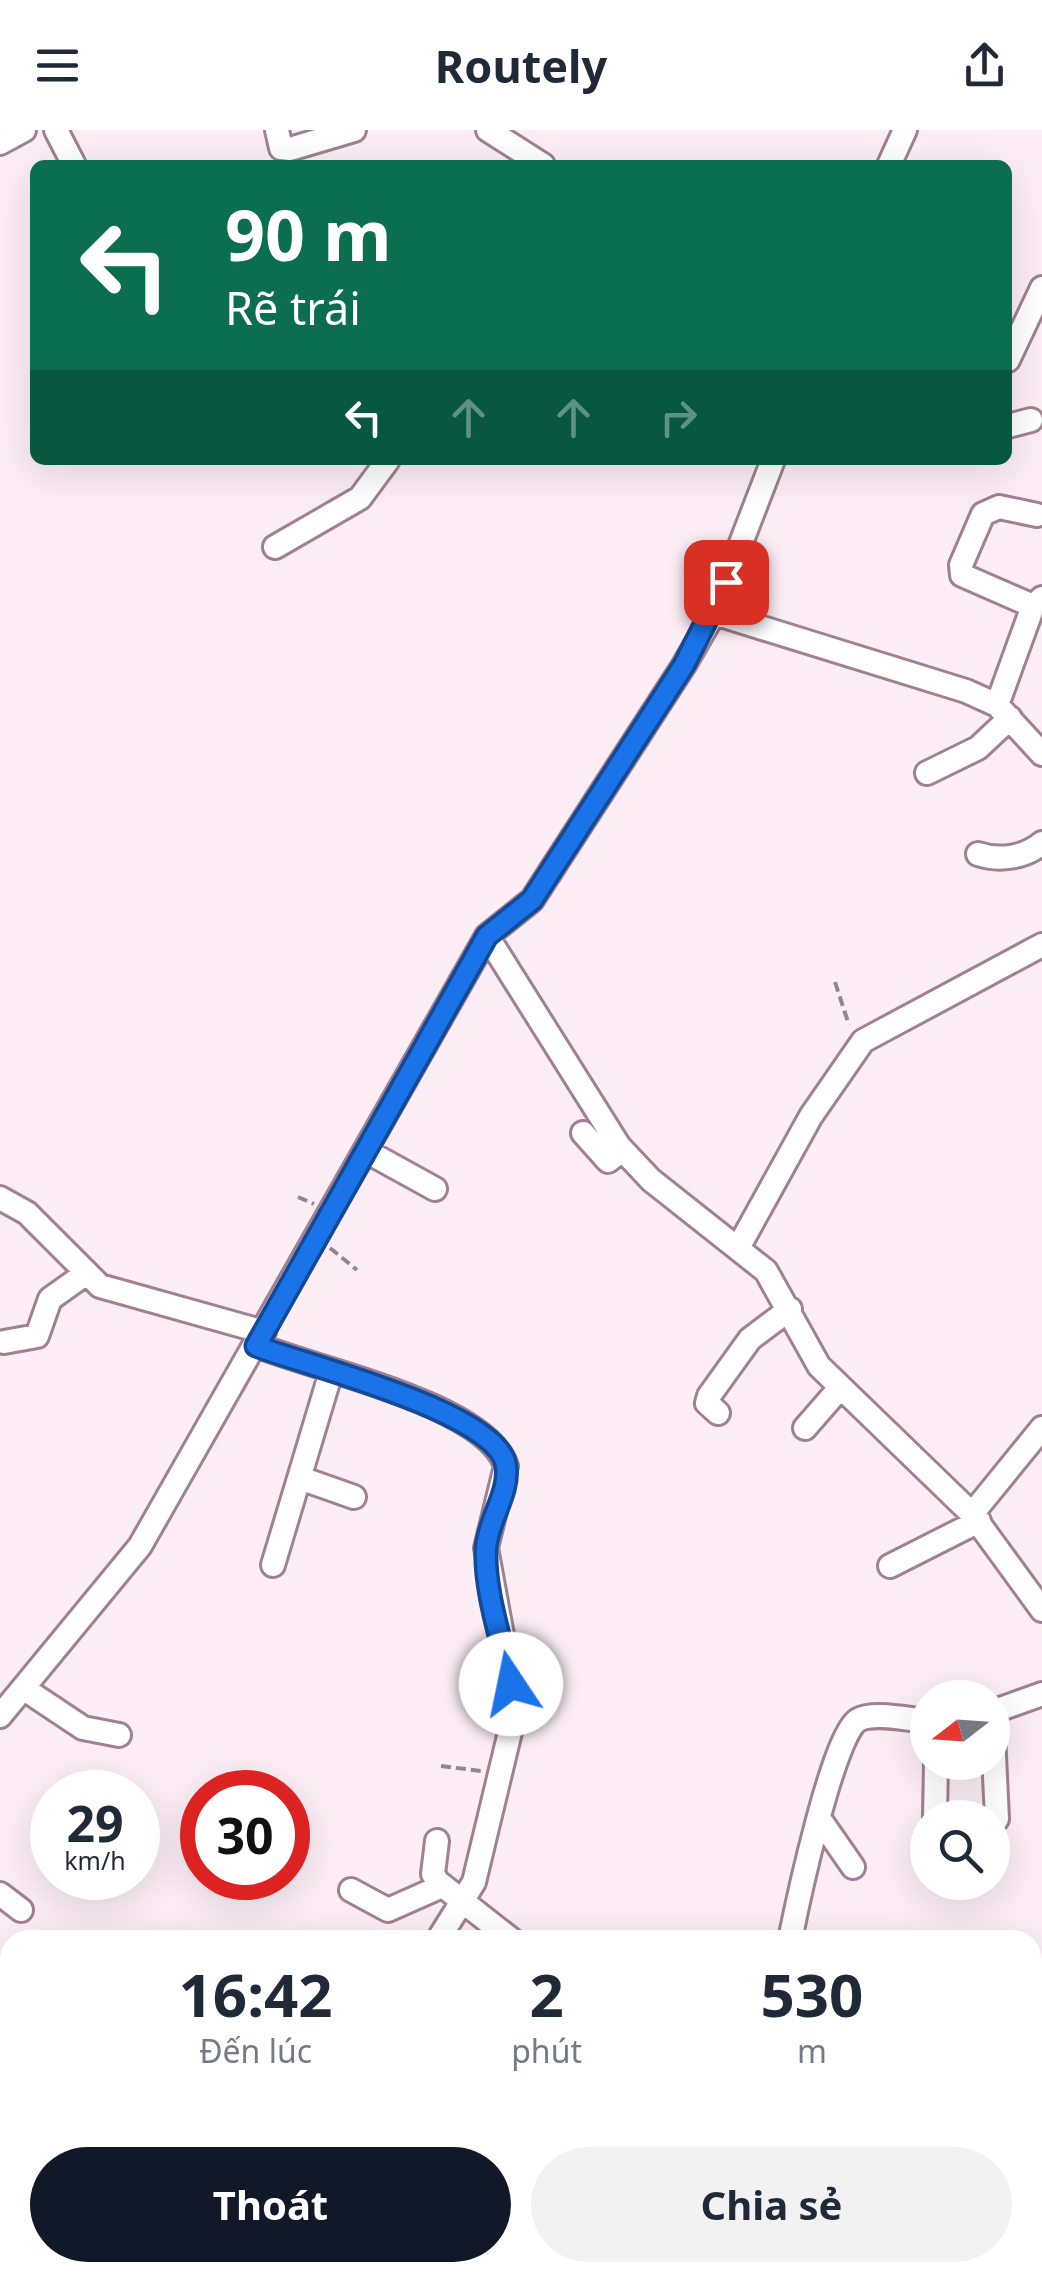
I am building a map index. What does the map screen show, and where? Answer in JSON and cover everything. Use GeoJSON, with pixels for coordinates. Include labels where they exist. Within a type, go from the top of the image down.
{"type":"FeatureCollection","features":[{"type":"Feature","properties":{"kind":"street"},"geometry":{"type":"LineString","coordinates":[[0,143],[24,130]]}},
{"type":"Feature","properties":{"kind":"street"},"geometry":{"type":"LineString","coordinates":[[56,130],[71,160]]}},
{"type":"Feature","properties":{"kind":"street"},"geometry":{"type":"LineString","coordinates":[[277,130],[282,148],[290,149],[354,130]]}},
{"type":"Feature","properties":{"kind":"street"},"geometry":{"type":"LineString","coordinates":[[488,130],[536,160]]}},
{"type":"Feature","properties":{"kind":"street"},"geometry":{"type":"LineString","coordinates":[[891,160],[905,130]]}},
{"type":"Feature","properties":{"kind":"street"},"geometry":{"type":"LineString","coordinates":[[1012,352],[1042,288]]}},
{"type":"Feature","properties":{"kind":"street"},"geometry":{"type":"LineString","coordinates":[[1012,425],[1032,420]]}},
{"type":"Feature","properties":{"kind":"street"},"geometry":{"type":"LineString","coordinates":[[275,547],[360,498],[384,465]]}},
{"type":"Feature","properties":{"kind":"street"},"geometry":{"type":"LineString","coordinates":[[0,1716],[140,1546],[487,936],[532,900],[714,613],[771,465]]}},
{"type":"Feature","properties":{"kind":"street"},"geometry":{"type":"LineString","coordinates":[[927,773],[978,748],[1004,711],[1037,602],[979,585],[962,575],[961,564],[983,514],[1000,508],[1037,515]]}},
{"type":"Feature","properties":{"kind":"street"},"geometry":{"type":"LineString","coordinates":[[714,613],[966,691],[1004,711],[1042,754]]}},
{"type":"Feature","properties":{"kind":"street"},"geometry":{"type":"LineString","coordinates":[[978,854],[994,859],[1031,852],[1042,844]]}},
{"type":"Feature","properties":{"kind":"street"},"geometry":{"type":"LineString","coordinates":[[487,936],[622,1150],[651,1180],[776,1283],[808,1350],[839,1389],[976,1518],[1042,1610]]}},
{"type":"Feature","properties":{"kind":"street"},"geometry":{"type":"LineString","coordinates":[[738,1248],[811,1116],[857,1050],[894,1021],[1042,944]]}},
{"type":"Feature","properties":{"kind":"street"},"geometry":{"type":"LineString","coordinates":[[583,1132],[608,1161],[622,1150]]}},
{"type":"Feature","properties":{"kind":"street"},"geometry":{"type":"LineString","coordinates":[[366,1152],[435,1189]]}},
{"type":"Feature","properties":{"kind":"street"},"geometry":{"type":"LineString","coordinates":[[0,1198],[27,1213],[85,1274],[117,1294],[260,1339],[332,1372],[414,1397],[492,1442],[502,1452],[505,1480],[486,1548],[511,1684],[510,1732],[474,1882],[445,1930]]}},
{"type":"Feature","properties":{"kind":"street"},"geometry":{"type":"LineString","coordinates":[[4,1342],[36,1336],[50,1299],[85,1274]]}},
{"type":"Feature","properties":{"kind":"street"},"geometry":{"type":"LineString","coordinates":[[718,1413],[707,1403],[708,1396],[750,1340],[790,1310]]}},
{"type":"Feature","properties":{"kind":"street"},"geometry":{"type":"LineString","coordinates":[[273,1565],[332,1372]]}},
{"type":"Feature","properties":{"kind":"street"},"geometry":{"type":"LineString","coordinates":[[805,1428],[839,1389]]}},
{"type":"Feature","properties":{"kind":"street"},"geometry":{"type":"LineString","coordinates":[[890,1566],[976,1518],[1042,1428]]}},
{"type":"Feature","properties":{"kind":"street"},"geometry":{"type":"LineString","coordinates":[[300,1478],[354,1497]]}},
{"type":"Feature","properties":{"kind":"street"},"geometry":{"type":"LineString","coordinates":[[23,1688],[83,1728],[118,1735]]}},
{"type":"Feature","properties":{"kind":"street"},"geometry":{"type":"LineString","coordinates":[[1010,1706],[1042,1694]]}},
{"type":"Feature","properties":{"kind":"street"},"geometry":{"type":"LineString","coordinates":[[792,1930],[819,1818],[857,1720],[910,1721]]}},
{"type":"Feature","properties":{"kind":"street"},"geometry":{"type":"LineString","coordinates":[[819,1818],[853,1866]]}},
{"type":"Feature","properties":{"kind":"street"},"geometry":{"type":"LineString","coordinates":[[437,1841],[433,1874],[462,1904],[498,1930]]}},
{"type":"Feature","properties":{"kind":"street"},"geometry":{"type":"LineString","coordinates":[[351,1890],[394,1910],[442,1886]]}},
{"type":"Feature","properties":{"kind":"street"},"geometry":{"type":"LineString","coordinates":[[0,1894],[21,1910]]}},
{"type":"Feature","properties":{"kind":"path"},"geometry":{"type":"LineString","coordinates":[[835,982],[857,1050]]}},
{"type":"Feature","properties":{"kind":"path"},"geometry":{"type":"LineString","coordinates":[[317,1237],[357,1270]]}},
{"type":"Feature","properties":{"kind":"path"},"geometry":{"type":"LineString","coordinates":[[441,1766],[500,1773]]}},
{"type":"Feature","properties":{"kind":"route"},"geometry":{"type":"LineString","coordinates":[[511,1684],[486,1548],[505,1480],[502,1452],[492,1442],[414,1397],[256,1346],[487,936],[532,900],[684,665],[714,613],[726,582]]}}]}
